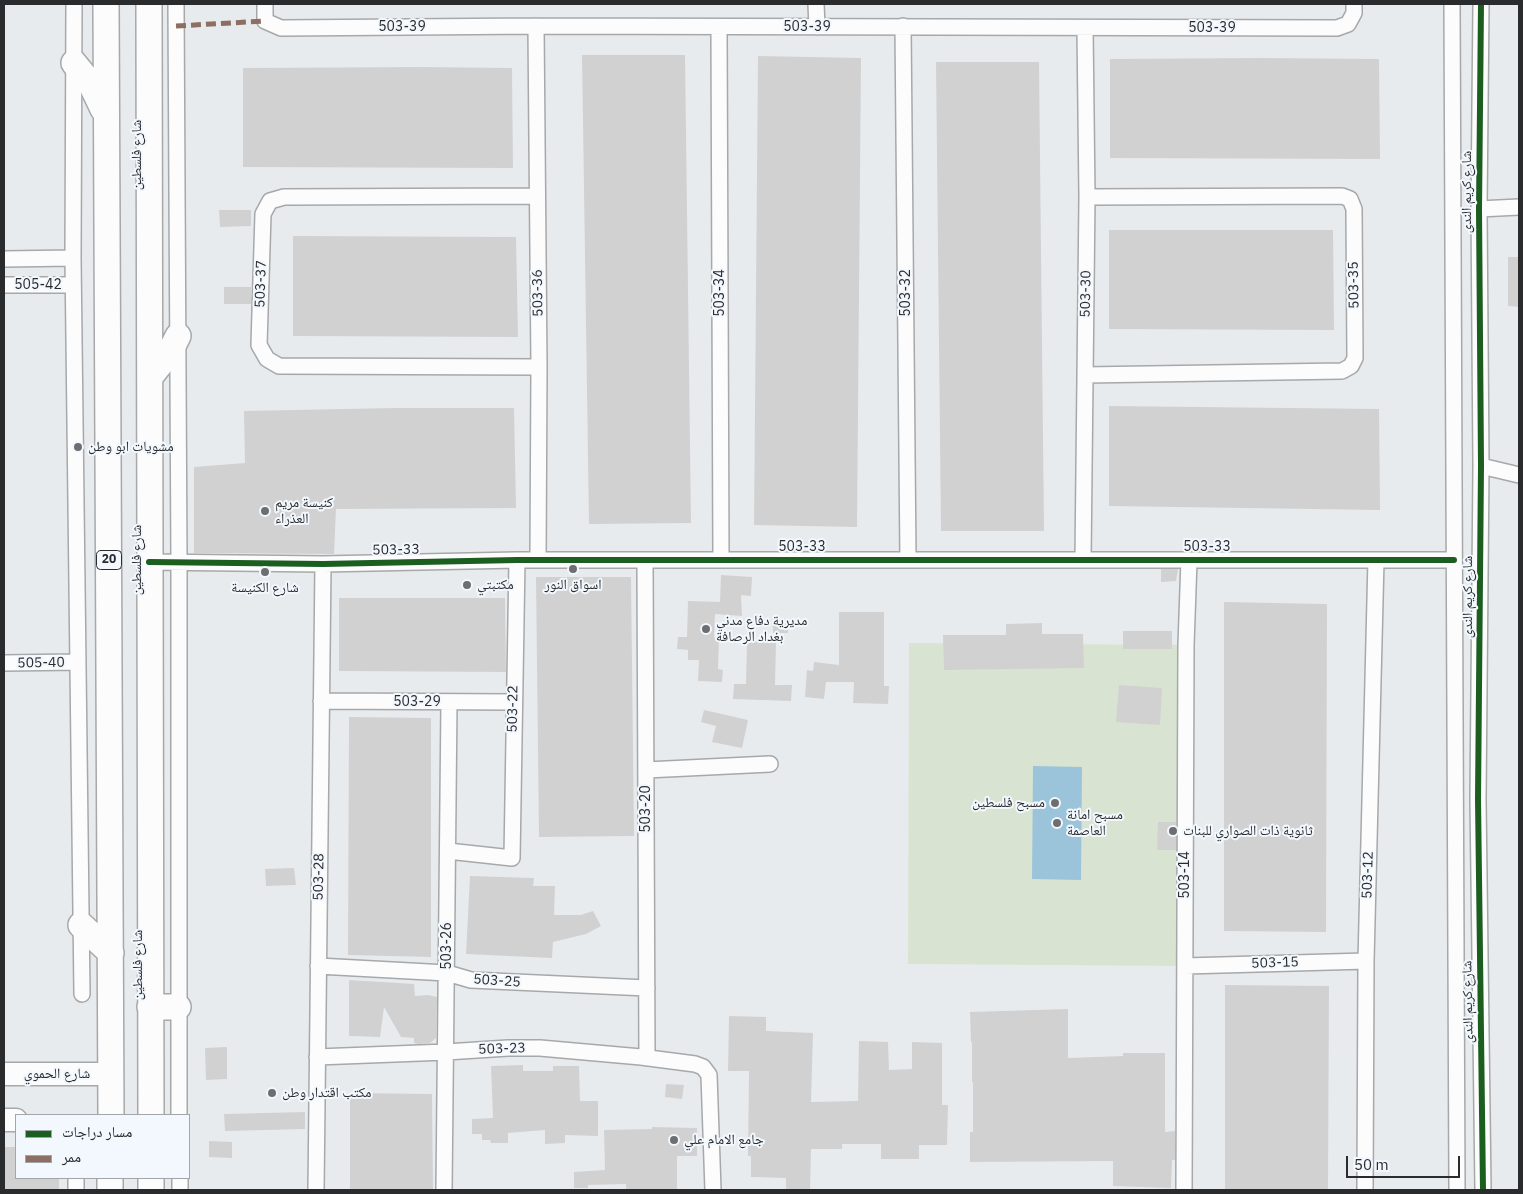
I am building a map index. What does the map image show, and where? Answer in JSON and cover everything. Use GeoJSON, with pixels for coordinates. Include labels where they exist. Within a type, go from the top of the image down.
{"type":"FeatureCollection","features":[{"type":"Feature","properties":{"kind":"main road","name":"شارع فلسطين"},"geometry":{"type":"LineString","coordinates":[[106,4],[111,1114]]}},
{"type":"Feature","properties":{"kind":"main road","name":"شارع فلسطين"},"geometry":{"type":"LineString","coordinates":[[149,4],[151,1114]]}},
{"type":"Feature","properties":{"kind":"main road"},"geometry":{"type":"LineString","coordinates":[[74,64],[84,73],[98,95],[106,120]]}},
{"type":"Feature","properties":{"kind":"main road"},"geometry":{"type":"LineString","coordinates":[[150,376],[170,352],[178,336]]}},
{"type":"Feature","properties":{"kind":"main road"},"geometry":{"type":"LineString","coordinates":[[81,925],[111,953]]}},
{"type":"Feature","properties":{"kind":"main road"},"geometry":{"type":"LineString","coordinates":[[150,1007],[178,1007]]}},
{"type":"Feature","properties":{"kind":"street"},"geometry":{"type":"LineString","coordinates":[[74,4],[73,285],[82,994]]}},
{"type":"Feature","properties":{"kind":"street"},"geometry":{"type":"LineString","coordinates":[[176,4],[179,1114]]}},
{"type":"Feature","properties":{"kind":"street","name":"503-39"},"geometry":{"type":"LineString","coordinates":[[265,4],[265,21],[282,28],[536,26],[1337,28],[1348,24],[1354,13],[1354,4]]}},
{"type":"Feature","properties":{"kind":"street"},"geometry":{"type":"LineString","coordinates":[[816,4],[817,27]]}},
{"type":"Feature","properties":{"kind":"street","name":"شارع كريم الندى"},"geometry":{"type":"LineString","coordinates":[[1452,4],[1457,1190]]}},
{"type":"Feature","properties":{"kind":"street","name":"شارع كريم الندى"},"geometry":{"type":"LineString","coordinates":[[1481,4],[1479,208],[1481,466],[1478,799],[1482,1190]]}},
{"type":"Feature","properties":{"kind":"street","name":"503-36"},"geometry":{"type":"LineString","coordinates":[[536,26],[539,367],[538,560]]}},
{"type":"Feature","properties":{"kind":"street","name":"503-32"},"geometry":{"type":"LineString","coordinates":[[903,26],[908,560]]}},
{"type":"Feature","properties":{"kind":"street","name":"503-34"},"geometry":{"type":"LineString","coordinates":[[719,27],[721,560]]}},
{"type":"Feature","properties":{"kind":"street","name":"503-30"},"geometry":{"type":"LineString","coordinates":[[1083,560],[1087,197],[1085,28]]}},
{"type":"Feature","properties":{"kind":"street","name":"503-37"},"geometry":{"type":"LineString","coordinates":[[536,196],[284,197],[270,201],[263,214],[259,345],[267,359],[279,366],[539,367]]}},
{"type":"Feature","properties":{"kind":"street","name":"503-35"},"geometry":{"type":"LineString","coordinates":[[1085,375],[1342,371],[1351,366],[1355,358],[1354,209],[1350,200],[1342,196],[1087,197]]}},
{"type":"Feature","properties":{"kind":"street"},"geometry":{"type":"LineString","coordinates":[[1479,208],[1519,207]]}},
{"type":"Feature","properties":{"kind":"street","name":"505-42"},"geometry":{"type":"LineString","coordinates":[[4,259],[73,258]]}},
{"type":"Feature","properties":{"kind":"street","name":"505-42"},"geometry":{"type":"LineString","coordinates":[[4,285],[73,285]]}},
{"type":"Feature","properties":{"kind":"street"},"geometry":{"type":"LineString","coordinates":[[1481,466],[1519,475]]}},
{"type":"Feature","properties":{"kind":"street","name":"503-33"},"geometry":{"type":"LineString","coordinates":[[150,562],[323,564],[517,560],[1454,560]]}},
{"type":"Feature","properties":{"kind":"street","name":"503-22"},"geometry":{"type":"LineString","coordinates":[[448,852],[512,858],[513,702],[517,560]]}},
{"type":"Feature","properties":{"kind":"street","name":"503-20"},"geometry":{"type":"LineString","coordinates":[[646,560],[647,1058]]}},
{"type":"Feature","properties":{"kind":"street","name":"503-14"},"geometry":{"type":"LineString","coordinates":[[1184,1190],[1186,654],[1189,560]]}},
{"type":"Feature","properties":{"kind":"street","name":"503-12"},"geometry":{"type":"LineString","coordinates":[[1365,1190],[1366,961],[1376,560]]}},
{"type":"Feature","properties":{"kind":"street","name":"503-28"},"geometry":{"type":"LineString","coordinates":[[316,1190],[323,564]]}},
{"type":"Feature","properties":{"kind":"street","name":"505-40"},"geometry":{"type":"LineString","coordinates":[[4,663],[78,662]]}},
{"type":"Feature","properties":{"kind":"street"},"geometry":{"type":"LineString","coordinates":[[1456,692],[1479,690]]}},
{"type":"Feature","properties":{"kind":"street","name":"503-29"},"geometry":{"type":"LineString","coordinates":[[321,701],[513,702]]}},
{"type":"Feature","properties":{"kind":"street","name":"503-26"},"geometry":{"type":"LineString","coordinates":[[444,1190],[449,702]]}},
{"type":"Feature","properties":{"kind":"street"},"geometry":{"type":"LineString","coordinates":[[646,770],[770,764]]}},
{"type":"Feature","properties":{"kind":"street","name":"503-15"},"geometry":{"type":"LineString","coordinates":[[1185,966],[1366,961]]}},
{"type":"Feature","properties":{"kind":"street","name":"503-25"},"geometry":{"type":"LineString","coordinates":[[318,966],[447,972],[471,980],[647,988]]}},
{"type":"Feature","properties":{"kind":"street","name":"503-23"},"geometry":{"type":"LineString","coordinates":[[317,1058],[540,1048],[687,1062],[703,1067],[709,1075],[712,1190]]}},
{"type":"Feature","properties":{"kind":"street","name":"شارع الحموي"},"geometry":{"type":"LineString","coordinates":[[4,1074],[111,1074]]}},
{"type":"Feature","properties":{"kind":"green space"},"geometry":{"type":"Polygon","coordinates":[[[909,643],[1186,645],[1185,966],[908,964],[909,643]]]}},
{"type":"Feature","properties":{"kind":"water","name":"مسبح امانة العاصمة"},"geometry":{"type":"Polygon","coordinates":[[[1033,766],[1082,767],[1081,880],[1032,879],[1033,766]]]}},
{"type":"Feature","properties":{"kind":"building"},"geometry":{"type":"Polygon","coordinates":[[[582,55],[685,55],[691,523],[589,524],[582,55]]]}},
{"type":"Feature","properties":{"kind":"building"},"geometry":{"type":"Polygon","coordinates":[[[758,56],[861,58],[857,527],[754,525],[758,56]]]}},
{"type":"Feature","properties":{"kind":"building"},"geometry":{"type":"Polygon","coordinates":[[[1110,59],[1379,59],[1380,159],[1110,158],[1110,59]]]}},
{"type":"Feature","properties":{"kind":"building"},"geometry":{"type":"Polygon","coordinates":[[[936,62],[1039,62],[1044,531],[941,531],[936,62]]]}},
{"type":"Feature","properties":{"kind":"building"},"geometry":{"type":"Polygon","coordinates":[[[243,68],[512,68],[513,168],[243,167],[243,68]]]}},
{"type":"Feature","properties":{"kind":"building"},"geometry":{"type":"Polygon","coordinates":[[[219,210],[251,210],[251,226],[220,227],[219,210]]]}},
{"type":"Feature","properties":{"kind":"building"},"geometry":{"type":"Polygon","coordinates":[[[1109,230],[1333,230],[1334,330],[1109,329],[1109,230]]]}},
{"type":"Feature","properties":{"kind":"building"},"geometry":{"type":"Polygon","coordinates":[[[293,236],[516,237],[518,337],[293,336],[293,236]]]}},
{"type":"Feature","properties":{"kind":"building"},"geometry":{"type":"Polygon","coordinates":[[[1508,257],[1519,257],[1519,307],[1508,306],[1508,257]]]}},
{"type":"Feature","properties":{"kind":"building"},"geometry":{"type":"Polygon","coordinates":[[[224,287],[251,287],[251,304],[224,304],[224,287]]]}},
{"type":"Feature","properties":{"kind":"building"},"geometry":{"type":"Polygon","coordinates":[[[1109,406],[1379,409],[1380,510],[1109,506],[1109,406]]]}},
{"type":"Feature","properties":{"kind":"building"},"geometry":{"type":"Polygon","coordinates":[[[514,408],[516,508],[336,509],[334,554],[194,553],[194,467],[245,463],[244,411],[514,408]]]}},
{"type":"Feature","properties":{"kind":"building"},"geometry":{"type":"Polygon","coordinates":[[[1161,569],[1178,569],[1176,581],[1161,582],[1161,569]]]}},
{"type":"Feature","properties":{"kind":"building"},"geometry":{"type":"Polygon","coordinates":[[[721,575],[752,577],[751,596],[741,595],[742,616],[715,614],[714,638],[719,638],[718,669],[723,670],[722,682],[698,681],[699,660],[688,660],[688,650],[677,649],[678,637],[687,637],[688,601],[720,602],[721,575]]]}},
{"type":"Feature","properties":{"kind":"building"},"geometry":{"type":"Polygon","coordinates":[[[536,577],[631,577],[634,836],[539,837],[536,577]]]}},
{"type":"Feature","properties":{"kind":"building"},"geometry":{"type":"Polygon","coordinates":[[[339,598],[505,598],[506,672],[339,671],[339,598]]]}},
{"type":"Feature","properties":{"kind":"building"},"geometry":{"type":"Polygon","coordinates":[[[1224,602],[1327,604],[1326,932],[1224,931],[1224,602]]]}},
{"type":"Feature","properties":{"kind":"building"},"geometry":{"type":"Polygon","coordinates":[[[839,612],[884,612],[884,686],[889,686],[888,704],[853,703],[854,682],[826,682],[824,699],[805,697],[807,670],[813,671],[814,662],[839,665],[839,612]]]}},
{"type":"Feature","properties":{"kind":"building"},"geometry":{"type":"Polygon","coordinates":[[[773,619],[788,619],[788,633],[773,633],[773,619]]]}},
{"type":"Feature","properties":{"kind":"building"},"geometry":{"type":"Polygon","coordinates":[[[1042,623],[1042,634],[1083,634],[1084,668],[944,670],[943,635],[1006,635],[1006,624],[1042,623]]]}},
{"type":"Feature","properties":{"kind":"building"},"geometry":{"type":"Polygon","coordinates":[[[1123,631],[1172,631],[1172,649],[1123,649],[1123,631]]]}},
{"type":"Feature","properties":{"kind":"building"},"geometry":{"type":"Polygon","coordinates":[[[747,641],[776,642],[775,685],[792,685],[791,701],[733,699],[734,684],[746,684],[747,641]]]}},
{"type":"Feature","properties":{"kind":"building"},"geometry":{"type":"Polygon","coordinates":[[[1119,685],[1162,688],[1160,725],[1116,722],[1119,685]]]}},
{"type":"Feature","properties":{"kind":"building"},"geometry":{"type":"Polygon","coordinates":[[[704,710],[748,720],[742,748],[712,742],[716,726],[701,722],[704,710]]]}},
{"type":"Feature","properties":{"kind":"building"},"geometry":{"type":"Polygon","coordinates":[[[349,717],[431,718],[431,957],[348,955],[349,717]]]}},
{"type":"Feature","properties":{"kind":"building"},"geometry":{"type":"Polygon","coordinates":[[[1158,822],[1176,822],[1176,850],[1157,850],[1158,822]]]}},
{"type":"Feature","properties":{"kind":"building"},"geometry":{"type":"Polygon","coordinates":[[[294,868],[296,885],[266,886],[265,869],[294,868]]]}},
{"type":"Feature","properties":{"kind":"building"},"geometry":{"type":"Polygon","coordinates":[[[470,876],[534,878],[533,886],[555,886],[554,915],[581,915],[593,911],[601,926],[586,934],[553,942],[552,958],[466,954],[470,876]]]}},
{"type":"Feature","properties":{"kind":"building"},"geometry":{"type":"Polygon","coordinates":[[[349,980],[414,984],[415,996],[428,995],[437,997],[436,1038],[430,1043],[418,1044],[414,1043],[414,1038],[401,1037],[384,1007],[380,1037],[349,1036],[349,980]]]}},
{"type":"Feature","properties":{"kind":"building"},"geometry":{"type":"Polygon","coordinates":[[[1225,985],[1329,986],[1328,1190],[1225,1190],[1225,985]]]}},
{"type":"Feature","properties":{"kind":"building"},"geometry":{"type":"Polygon","coordinates":[[[1068,1009],[1068,1058],[1123,1056],[1123,1053],[1165,1053],[1165,1132],[1175,1131],[1175,1160],[1172,1160],[1171,1188],[1113,1186],[1113,1161],[970,1162],[970,1132],[973,1132],[973,1082],[970,1012],[1068,1009]]]}},
{"type":"Feature","properties":{"kind":"building"},"geometry":{"type":"Polygon","coordinates":[[[729,1016],[766,1017],[766,1031],[813,1033],[811,1102],[858,1101],[859,1041],[888,1042],[889,1070],[912,1069],[912,1042],[942,1043],[942,1105],[948,1105],[947,1145],[919,1145],[919,1159],[881,1159],[881,1144],[842,1144],[842,1149],[811,1149],[810,1190],[786,1190],[786,1178],[751,1177],[751,1156],[748,1156],[749,1071],[728,1071],[729,1016]]]}},
{"type":"Feature","properties":{"kind":"building"},"geometry":{"type":"Polygon","coordinates":[[[227,1047],[227,1079],[206,1080],[205,1048],[227,1047]]]}},
{"type":"Feature","properties":{"kind":"building"},"geometry":{"type":"Polygon","coordinates":[[[523,1065],[523,1071],[553,1071],[553,1066],[579,1066],[580,1101],[598,1101],[598,1136],[565,1135],[565,1143],[545,1144],[545,1130],[508,1133],[508,1143],[491,1143],[490,1140],[482,1140],[482,1134],[472,1134],[472,1119],[493,1118],[491,1066],[523,1065]]]}},
{"type":"Feature","properties":{"kind":"building"},"geometry":{"type":"Polygon","coordinates":[[[666,1084],[684,1085],[682,1099],[665,1097],[666,1084]]]}},
{"type":"Feature","properties":{"kind":"building"},"geometry":{"type":"Polygon","coordinates":[[[350,1093],[432,1094],[433,1190],[350,1190],[350,1093]]]}},
{"type":"Feature","properties":{"kind":"building"},"geometry":{"type":"Polygon","coordinates":[[[305,1112],[305,1129],[225,1131],[224,1114],[305,1112]]]}},
{"type":"Feature","properties":{"kind":"building"},"geometry":{"type":"Polygon","coordinates":[[[652,1127],[697,1128],[697,1156],[677,1156],[677,1190],[626,1190],[626,1184],[588,1185],[588,1188],[574,1188],[574,1172],[605,1170],[604,1130],[652,1129],[652,1127]]]}},
{"type":"Feature","properties":{"kind":"building"},"geometry":{"type":"Polygon","coordinates":[[[209,1141],[232,1142],[232,1158],[209,1157],[209,1141]]]}},
{"type":"Feature","properties":{"kind":"building"},"geometry":{"type":"Polygon","coordinates":[[[4,1147],[15,1147],[15,1179],[59,1179],[59,1190],[4,1190],[4,1147]]]}},
{"type":"Feature","properties":{"kind":"marked path"},"geometry":{"type":"LineString","coordinates":[[176,26],[265,21]]}},
{"type":"Feature","properties":{"kind":"cycle path"},"geometry":{"type":"LineString","coordinates":[[1481,4],[1479,209],[1481,466],[1478,799],[1483,1190]]}},
{"type":"Feature","properties":{"kind":"cycle path"},"geometry":{"type":"LineString","coordinates":[[149,562],[323,564],[517,560],[1454,560]]}},
{"type":"Feature","properties":{"kind":"place","name":"مشويات ابو وطن"},"geometry":{"type":"Point","coordinates":[78,447]}},
{"type":"Feature","properties":{"kind":"place","name":"كنيسة مريم العذراء"},"geometry":{"type":"Point","coordinates":[265,511]}},
{"type":"Feature","properties":{"kind":"place","name":"اسواق النور"},"geometry":{"type":"Point","coordinates":[573,569]}},
{"type":"Feature","properties":{"kind":"place","name":"شارع الكنيسة"},"geometry":{"type":"Point","coordinates":[265,572]}},
{"type":"Feature","properties":{"kind":"place","name":"مكتبتي"},"geometry":{"type":"Point","coordinates":[467,585]}},
{"type":"Feature","properties":{"kind":"place","name":"مديرية دفاع مدني بغداد الرصافة"},"geometry":{"type":"Point","coordinates":[706,629]}},
{"type":"Feature","properties":{"kind":"place","name":"مسبح فلسطين"},"geometry":{"type":"Point","coordinates":[1055,803]}},
{"type":"Feature","properties":{"kind":"place","name":"مسبح امانة العاصمة"},"geometry":{"type":"Point","coordinates":[1057,823]}},
{"type":"Feature","properties":{"kind":"place","name":"ثانوية ذات الصواري للبنات"},"geometry":{"type":"Point","coordinates":[1173,831]}},
{"type":"Feature","properties":{"kind":"place","name":"مكتب اقتدار وطن"},"geometry":{"type":"Point","coordinates":[272,1093]}},
{"type":"Feature","properties":{"kind":"place","name":"جامع الامام علي"},"geometry":{"type":"Point","coordinates":[674,1140]}}]}
